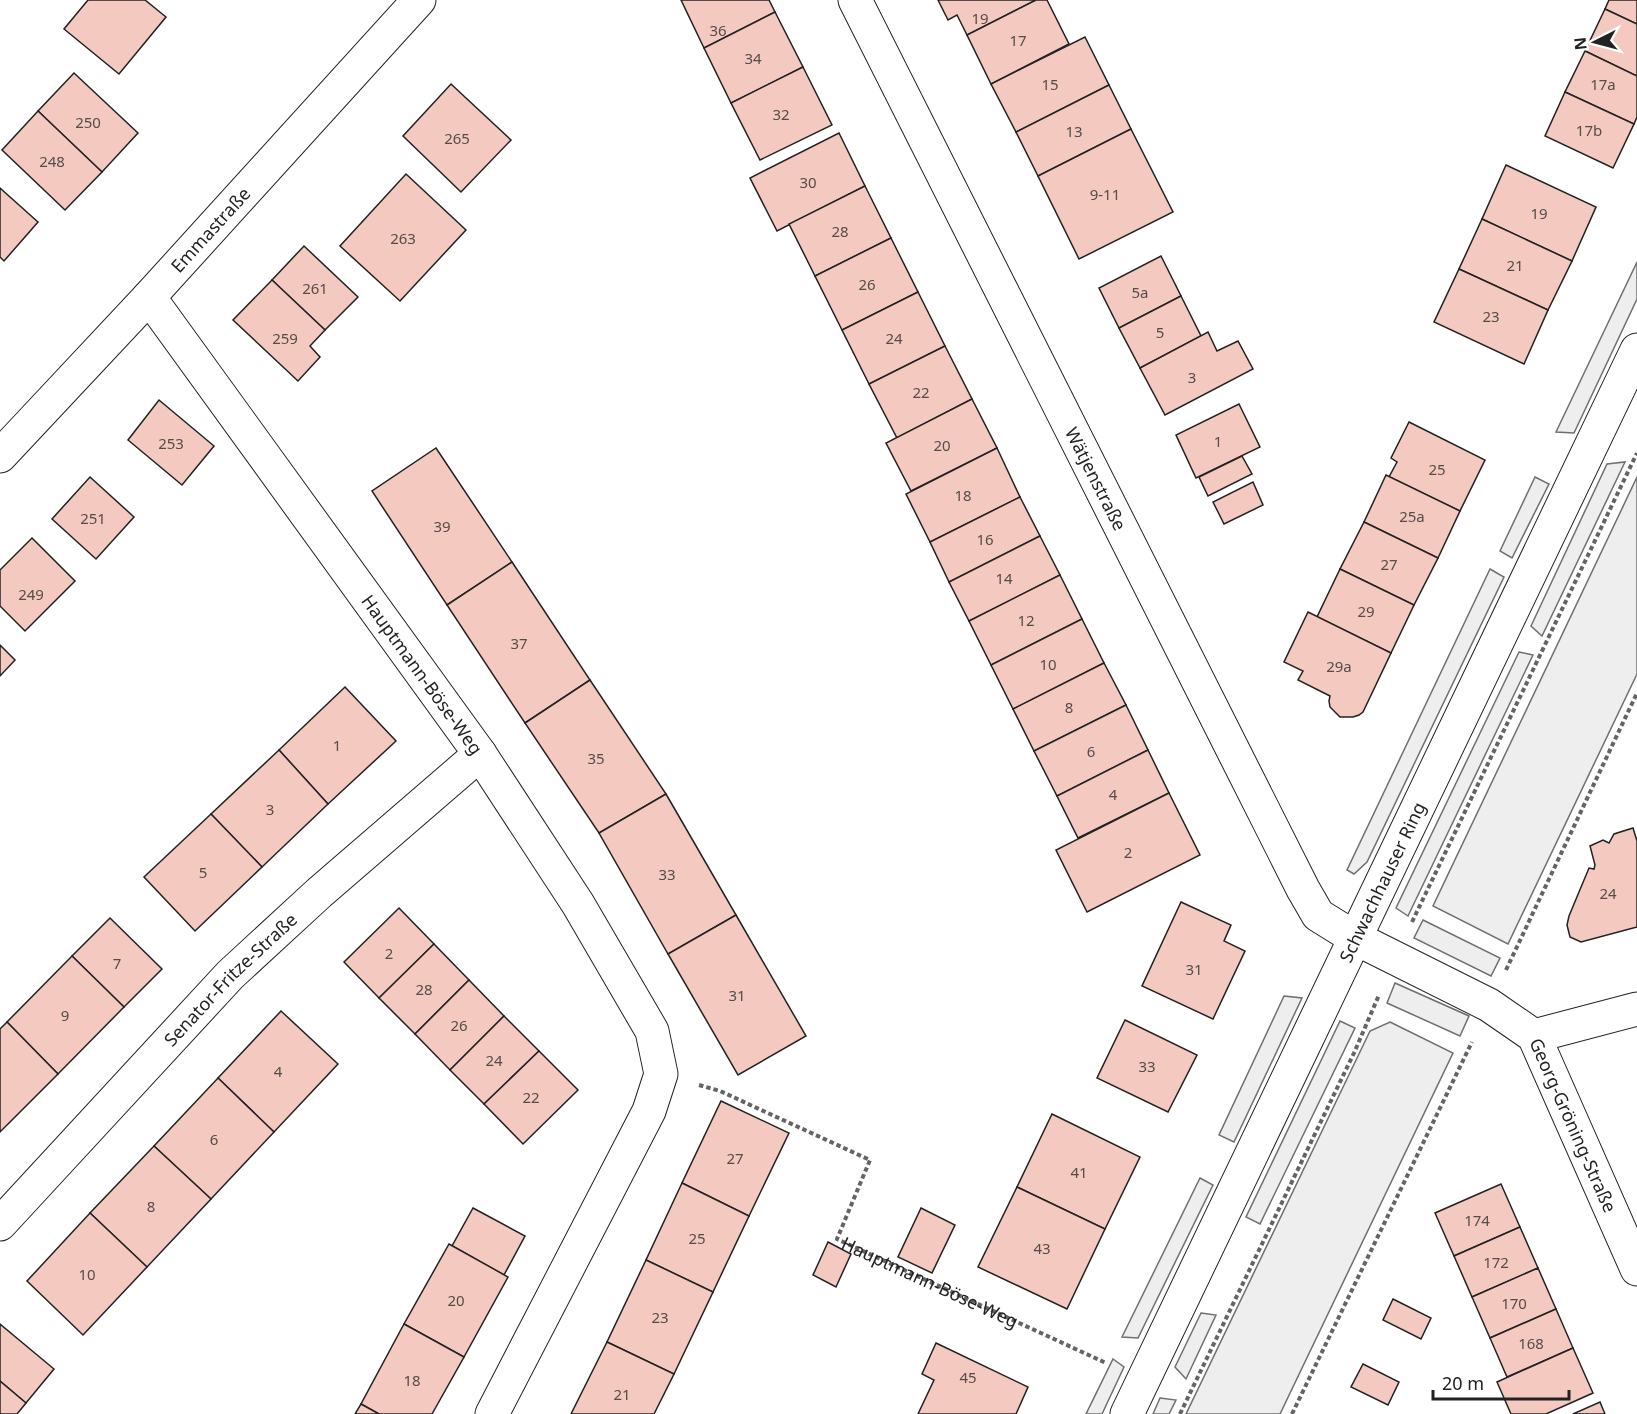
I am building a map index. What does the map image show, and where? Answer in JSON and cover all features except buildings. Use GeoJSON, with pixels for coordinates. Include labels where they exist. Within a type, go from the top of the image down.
{"type":"FeatureCollection","features":[{"type":"Feature","properties":{"kind":"street","name":"Emmastraße"},"geometry":{"type":"LineString","coordinates":[[0,456],[149,297],[419,0]]}},
{"type":"Feature","properties":{"kind":"street","name":"Wätjenstraße"},"geometry":{"type":"LineString","coordinates":[[855,0],[1303,889],[1318,915],[1355,938]]}},
{"type":"Feature","properties":{"kind":"street","name":"Hauptmann-Böse-Weg"},"geometry":{"type":"LineString","coordinates":[[149,297],[480,754],[578,904],[652,1031],[661,1074],[649,1111],[492,1414]]}},
{"type":"Feature","properties":{"kind":"street","name":"Schwachhauser Ring"},"geometry":{"type":"LineString","coordinates":[[1127,1414],[1637,350]]}},
{"type":"Feature","properties":{"kind":"street","name":"Senator-Fritze-Straße"},"geometry":{"type":"LineString","coordinates":[[0,1224],[230,975],[319,893],[480,754]]}},
{"type":"Feature","properties":{"kind":"street","name":"Georg-Gröning-Straße"},"geometry":{"type":"LineString","coordinates":[[1355,938],[1489,1005],[1534,1036],[1637,1269]]}},
{"type":"Feature","properties":{"kind":"street"},"geometry":{"type":"LineString","coordinates":[[1534,1036],[1637,1008]]}},
{"type":"Feature","properties":{"kind":"path"},"geometry":{"type":"LineString","coordinates":[[1292,1414],[1637,693]]}},
{"type":"Feature","properties":{"kind":"path","name":"Hauptmann-Böse-Weg"},"geometry":{"type":"LineString","coordinates":[[661,1074],[720,1091],[870,1160],[837,1239],[1143,1381]]}},
{"type":"Feature","properties":{"kind":"shaded area"},"geometry":{"type":"Polygon","coordinates":[[[1637,262],[1637,299],[1574,433],[1556,432],[1637,262]]]}},
{"type":"Feature","properties":{"kind":"shaded area"},"geometry":{"type":"Polygon","coordinates":[[[1625,462],[1542,636],[1531,626],[1607,464],[1625,462]]]}},
{"type":"Feature","properties":{"kind":"shaded area"},"geometry":{"type":"Polygon","coordinates":[[[1535,477],[1549,484],[1512,558],[1500,551],[1535,477]]]}},
{"type":"Feature","properties":{"kind":"shaded area"},"geometry":{"type":"Polygon","coordinates":[[[1637,477],[1637,674],[1508,944],[1433,906],[1637,477]]]}},
{"type":"Feature","properties":{"kind":"shaded area"},"geometry":{"type":"Polygon","coordinates":[[[1490,569],[1504,577],[1367,862],[1354,874],[1347,870],[1490,569]]]}},
{"type":"Feature","properties":{"kind":"shaded area"},"geometry":{"type":"Polygon","coordinates":[[[1519,652],[1533,655],[1408,916],[1396,908],[1519,652]]]}},
{"type":"Feature","properties":{"kind":"shaded area"},"geometry":{"type":"Polygon","coordinates":[[[1423,920],[1500,958],[1491,976],[1414,938],[1423,920]]]}},
{"type":"Feature","properties":{"kind":"shaded area"},"geometry":{"type":"Polygon","coordinates":[[[1395,983],[1469,1016],[1460,1036],[1387,1003],[1395,983]]]}},
{"type":"Feature","properties":{"kind":"shaded area"},"geometry":{"type":"Polygon","coordinates":[[[1284,996],[1302,998],[1234,1142],[1219,1135],[1284,996]]]}},
{"type":"Feature","properties":{"kind":"shaded area"},"geometry":{"type":"Polygon","coordinates":[[[1340,1021],[1355,1028],[1260,1224],[1246,1217],[1340,1021]]]}},
{"type":"Feature","properties":{"kind":"shaded area"},"geometry":{"type":"Polygon","coordinates":[[[1390,1022],[1453,1053],[1280,1414],[1186,1414],[1370,1031],[1390,1022]]]}},
{"type":"Feature","properties":{"kind":"shaded area"},"geometry":{"type":"Polygon","coordinates":[[[1200,1178],[1213,1185],[1138,1338],[1122,1337],[1200,1178]]]}},
{"type":"Feature","properties":{"kind":"shaded area"},"geometry":{"type":"Polygon","coordinates":[[[1201,1313],[1216,1315],[1186,1379],[1175,1367],[1201,1313]]]}},
{"type":"Feature","properties":{"kind":"shaded area"},"geometry":{"type":"Polygon","coordinates":[[[1113,1359],[1124,1367],[1102,1414],[1086,1414],[1113,1359]]]}},
{"type":"Feature","properties":{"kind":"shaded area"},"geometry":{"type":"Polygon","coordinates":[[[1160,1398],[1176,1400],[1169,1414],[1153,1414],[1160,1398]]]}}]}
